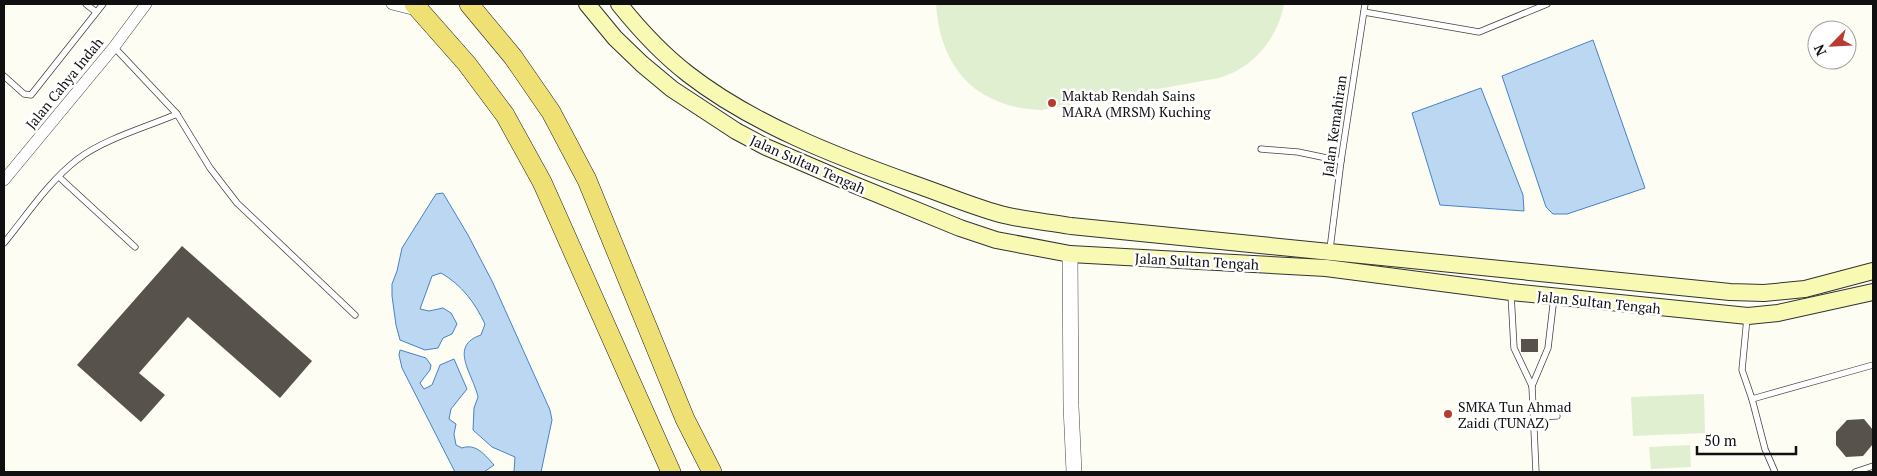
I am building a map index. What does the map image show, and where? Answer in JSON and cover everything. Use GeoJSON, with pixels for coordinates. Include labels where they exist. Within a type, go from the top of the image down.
{"type":"FeatureCollection","features":[{"type":"Feature","properties":{"kind":"main road"},"geometry":{"type":"LineString","coordinates":[[469,4],[513,57],[551,112],[587,180],[686,419],[712,472]]}},
{"type":"Feature","properties":{"kind":"main road","name":"Jalan Sultan Tengah"},"geometry":{"type":"LineString","coordinates":[[587,4],[615,38],[642,64],[672,89],[736,131],[766,147],[960,228],[996,240],[1070,254],[1326,268],[1554,297],[1748,316],[1778,313],[1873,292]]}},
{"type":"Feature","properties":{"kind":"main road","name":"Jalan Sultan Tengah"},"geometry":{"type":"LineString","coordinates":[[619,4],[663,53],[686,73],[714,93],[777,127],[854,162],[1001,214],[1071,226],[1730,292],[1764,293],[1805,289],[1873,271]]}},
{"type":"Feature","properties":{"kind":"main road"},"geometry":{"type":"LineString","coordinates":[[418,8],[466,64],[505,115],[542,182],[671,472]]}},
{"type":"Feature","properties":{"kind":"street","name":"Jalan Cahya Indah"},"geometry":{"type":"LineString","coordinates":[[4,180],[146,4]]}},
{"type":"Feature","properties":{"kind":"street"},"geometry":{"type":"LineString","coordinates":[[392,4],[418,8]]}},
{"type":"Feature","properties":{"kind":"street"},"geometry":{"type":"LineString","coordinates":[[1070,254],[1071,406],[1074,472]]}},
{"type":"Feature","properties":{"kind":"lane"},"geometry":{"type":"LineString","coordinates":[[86,4],[96,12]]}},
{"type":"Feature","properties":{"kind":"lane"},"geometry":{"type":"LineString","coordinates":[[4,76],[24,94],[30,95],[103,4]]}},
{"type":"Feature","properties":{"kind":"lane","name":"Jalan Kemahiran"},"geometry":{"type":"LineString","coordinates":[[1330,252],[1341,161],[1365,4]]}},
{"type":"Feature","properties":{"kind":"lane"},"geometry":{"type":"LineString","coordinates":[[1364,12],[1478,32],[1547,4]]}},
{"type":"Feature","properties":{"kind":"lane"},"geometry":{"type":"LineString","coordinates":[[114,46],[176,114],[210,168],[236,203],[355,315]]}},
{"type":"Feature","properties":{"kind":"lane"},"geometry":{"type":"LineString","coordinates":[[4,243],[78,158],[108,142],[176,114]]}},
{"type":"Feature","properties":{"kind":"lane"},"geometry":{"type":"LineString","coordinates":[[1261,149],[1298,152],[1341,161]]}},
{"type":"Feature","properties":{"kind":"lane"},"geometry":{"type":"LineString","coordinates":[[60,177],[135,247]]}},
{"type":"Feature","properties":{"kind":"lane"},"geometry":{"type":"LineString","coordinates":[[1511,292],[1514,348],[1532,386],[1536,472]]}},
{"type":"Feature","properties":{"kind":"lane"},"geometry":{"type":"LineString","coordinates":[[1532,386],[1548,348],[1554,297]]}},
{"type":"Feature","properties":{"kind":"lane"},"geometry":{"type":"LineString","coordinates":[[1748,316],[1742,370],[1765,449],[1775,472]]}},
{"type":"Feature","properties":{"kind":"lane"},"geometry":{"type":"LineString","coordinates":[[1752,399],[1873,365]]}},
{"type":"Feature","properties":{"kind":"lane"},"geometry":{"type":"LineString","coordinates":[[1534,417],[1557,416]]}},
{"type":"Feature","properties":{"kind":"lane"},"geometry":{"type":"LineString","coordinates":[[1855,472],[1873,466]]}},
{"type":"Feature","properties":{"kind":"green space"},"geometry":{"type":"Polygon","coordinates":[[[936,4],[1284,4],[1279,23],[1263,49],[1249,63],[1233,73],[1219,78],[1042,110],[998,102],[966,80],[954,65],[945,47],[939,27],[936,4]]]}},
{"type":"Feature","properties":{"kind":"green space"},"geometry":{"type":"Polygon","coordinates":[[[1704,394],[1705,433],[1633,436],[1631,397],[1704,394]]]}},
{"type":"Feature","properties":{"kind":"green space"},"geometry":{"type":"Polygon","coordinates":[[[1690,445],[1691,467],[1651,469],[1649,447],[1690,445]]]}},
{"type":"Feature","properties":{"kind":"water"},"geometry":{"type":"Polygon","coordinates":[[[1593,40],[1645,188],[1567,214],[1553,214],[1546,207],[1502,76],[1593,40]]]}},
{"type":"Feature","properties":{"kind":"water"},"geometry":{"type":"Polygon","coordinates":[[[1481,88],[1523,195],[1524,211],[1440,205],[1412,113],[1481,88]]]}},
{"type":"Feature","properties":{"kind":"water"},"geometry":{"type":"Polygon","coordinates":[[[443,193],[493,283],[550,410],[552,420],[541,472],[514,472],[515,457],[492,447],[473,430],[474,408],[478,397],[465,362],[464,353],[466,346],[471,340],[481,335],[485,324],[477,309],[462,289],[441,273],[432,276],[420,309],[429,311],[443,308],[451,313],[457,324],[452,334],[443,338],[438,348],[425,350],[400,340],[396,325],[392,284],[402,248],[436,194],[443,193]]]}},
{"type":"Feature","properties":{"kind":"water"},"geometry":{"type":"Polygon","coordinates":[[[400,350],[426,358],[431,365],[430,370],[420,383],[424,389],[432,385],[440,365],[454,359],[467,389],[451,409],[449,419],[456,424],[454,434],[456,445],[462,448],[472,447],[476,449],[484,454],[494,465],[484,472],[455,472],[402,368],[399,355],[400,350]]]}},
{"type":"Feature","properties":{"kind":"building"},"geometry":{"type":"Polygon","coordinates":[[[182,246],[312,361],[280,398],[188,317],[139,373],[165,395],[141,422],[77,365],[182,246]]]}},
{"type":"Feature","properties":{"kind":"building"},"geometry":{"type":"Polygon","coordinates":[[[1521,339],[1538,339],[1538,352],[1521,352],[1521,339]]]}},
{"type":"Feature","properties":{"kind":"building"},"geometry":{"type":"Polygon","coordinates":[[[1864,419],[1873,430],[1873,444],[1863,456],[1846,457],[1836,445],[1836,432],[1847,420],[1864,419]]]}},
{"type":"Feature","properties":{"kind":"place","name":"Maktab Rendah Sains MARA (MRSM) Kuching"},"geometry":{"type":"Point","coordinates":[1052,103]}},
{"type":"Feature","properties":{"kind":"place","name":"SMKA Tun Ahmad Zaidi (TUNAZ)"},"geometry":{"type":"Point","coordinates":[1448,414]}}]}
